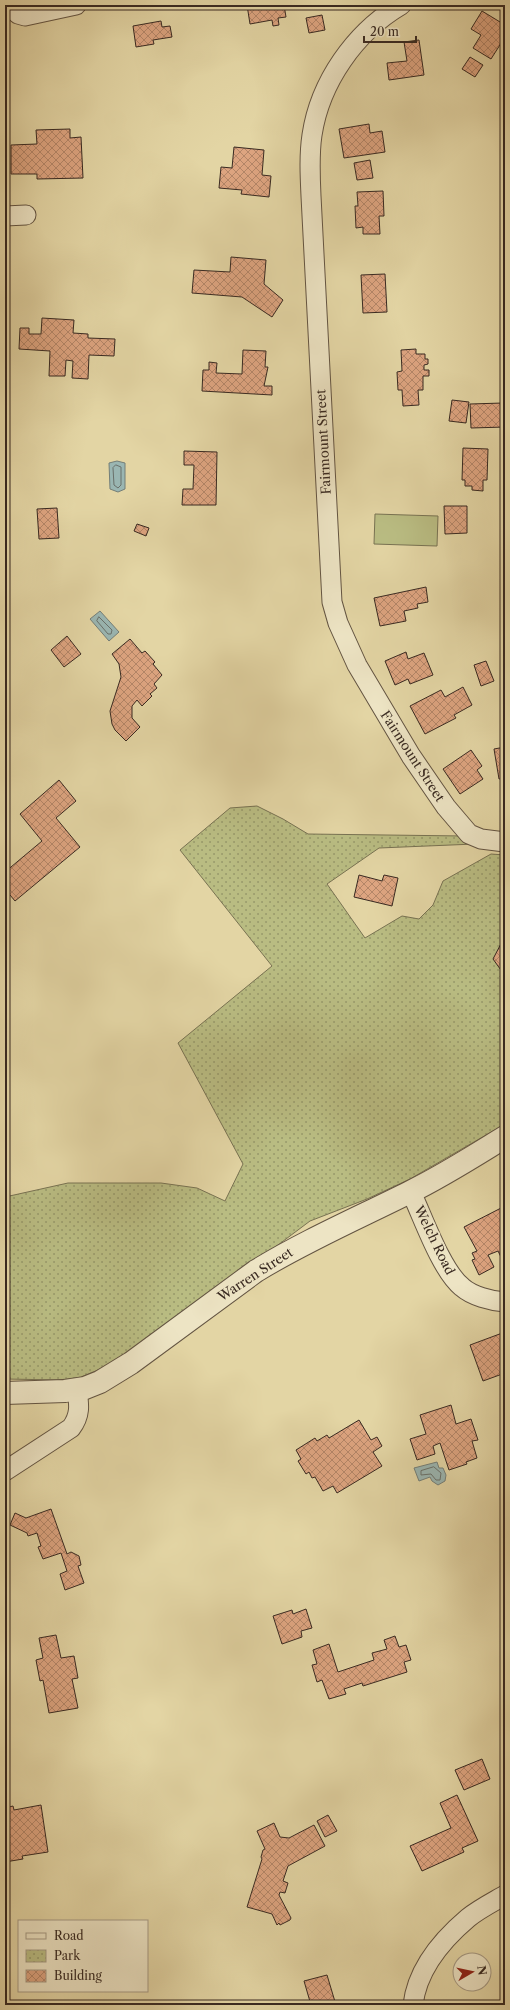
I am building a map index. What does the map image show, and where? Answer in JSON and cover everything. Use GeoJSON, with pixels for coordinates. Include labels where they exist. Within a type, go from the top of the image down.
{"type":"FeatureCollection","features":[{"type":"Feature","properties":{"kind":"street"},"geometry":{"type":"LineString","coordinates":[[8,5],[18,14],[25,16],[76,5]]}},
{"type":"Feature","properties":{"kind":"street","name":"Fairmount Street"},"geometry":{"type":"LineString","coordinates":[[401,5],[368,30],[348,52],[321,99],[310,150],[311,196],[332,602],[338,624],[357,664],[411,756],[446,807],[470,834],[481,839],[505,842]]}},
{"type":"Feature","properties":{"kind":"street"},"geometry":{"type":"LineString","coordinates":[[5,216],[26,215]]}},
{"type":"Feature","properties":{"kind":"street","name":"Warren Street"},"geometry":{"type":"LineString","coordinates":[[5,1393],[47,1393],[77,1390],[100,1382],[131,1363],[256,1271],[293,1248],[411,1192],[505,1137]]}},
{"type":"Feature","properties":{"kind":"street","name":"Welch Road"},"geometry":{"type":"LineString","coordinates":[[411,1192],[447,1267],[458,1283],[474,1294],[505,1302]]}},
{"type":"Feature","properties":{"kind":"street"},"geometry":{"type":"LineString","coordinates":[[5,1471],[71,1428],[79,1411],[77,1390]]}},
{"type":"Feature","properties":{"kind":"street"},"geometry":{"type":"LineString","coordinates":[[413,2005],[424,1968],[444,1943],[469,1918],[505,1894]]}},
{"type":"Feature","properties":{"kind":"green space"},"geometry":{"type":"Polygon","coordinates":[[[375,514],[438,516],[437,546],[374,544],[375,514]]]}},
{"type":"Feature","properties":{"kind":"green space"},"geometry":{"type":"Polygon","coordinates":[[[257,806],[308,834],[464,836],[475,844],[379,848],[327,884],[365,938],[402,916],[419,919],[433,905],[443,881],[491,854],[505,855],[505,1124],[410,1179],[367,1199],[310,1221],[127,1358],[81,1377],[59,1380],[5,1379],[5,1197],[68,1183],[161,1183],[197,1188],[225,1201],[243,1164],[178,1043],[272,966],[180,850],[230,808],[257,806]]]}},
{"type":"Feature","properties":{"kind":"water"},"geometry":{"type":"Polygon","coordinates":[[[117,461],[125,463],[125,489],[118,492],[110,489],[109,463],[117,461]]]}},
{"type":"Feature","properties":{"kind":"water"},"geometry":{"type":"Polygon","coordinates":[[[100,611],[119,632],[109,641],[90,619],[100,611]]]}},
{"type":"Feature","properties":{"kind":"water"},"geometry":{"type":"Polygon","coordinates":[[[437,1462],[439,1468],[443,1468],[446,1475],[445,1481],[438,1485],[432,1481],[430,1477],[419,1481],[414,1468],[437,1462]]]}},
{"type":"Feature","properties":{"kind":"building"},"geometry":{"type":"Polygon","coordinates":[[[247,5],[284,5],[286,17],[278,18],[279,25],[273,26],[272,20],[250,24],[247,5]]]}},
{"type":"Feature","properties":{"kind":"building"},"geometry":{"type":"Polygon","coordinates":[[[482,11],[505,25],[505,37],[491,59],[473,48],[481,35],[471,29],[482,11]]]}},
{"type":"Feature","properties":{"kind":"building"},"geometry":{"type":"Polygon","coordinates":[[[322,15],[325,30],[309,33],[306,18],[322,15]]]}},
{"type":"Feature","properties":{"kind":"building"},"geometry":{"type":"Polygon","coordinates":[[[161,21],[162,27],[170,26],[172,37],[153,40],[154,44],[136,47],[133,26],[161,21]]]}},
{"type":"Feature","properties":{"kind":"building"},"geometry":{"type":"Polygon","coordinates":[[[419,40],[424,75],[389,80],[387,63],[407,61],[404,42],[419,40]]]}},
{"type":"Feature","properties":{"kind":"building"},"geometry":{"type":"Polygon","coordinates":[[[470,57],[483,65],[475,77],[462,69],[470,57]]]}},
{"type":"Feature","properties":{"kind":"building"},"geometry":{"type":"Polygon","coordinates":[[[369,124],[370,133],[382,131],[385,152],[344,158],[339,129],[369,124]]]}},
{"type":"Feature","properties":{"kind":"building"},"geometry":{"type":"Polygon","coordinates":[[[70,129],[70,138],[81,137],[83,178],[37,179],[37,174],[11,174],[11,145],[37,144],[36,130],[70,129]]]}},
{"type":"Feature","properties":{"kind":"building"},"geometry":{"type":"Polygon","coordinates":[[[234,147],[264,150],[262,175],[271,176],[269,197],[241,194],[242,190],[219,188],[221,167],[232,168],[234,147]]]}},
{"type":"Feature","properties":{"kind":"building"},"geometry":{"type":"Polygon","coordinates":[[[370,160],[373,178],[357,180],[354,163],[370,160]]]}},
{"type":"Feature","properties":{"kind":"building"},"geometry":{"type":"Polygon","coordinates":[[[383,191],[384,216],[379,216],[380,234],[363,234],[363,227],[356,228],[355,206],[358,206],[357,192],[383,191]]]}},
{"type":"Feature","properties":{"kind":"building"},"geometry":{"type":"Polygon","coordinates":[[[231,257],[266,260],[264,284],[283,300],[272,317],[242,297],[192,293],[194,270],[230,272],[231,257]]]}},
{"type":"Feature","properties":{"kind":"building"},"geometry":{"type":"Polygon","coordinates":[[[385,274],[387,312],[363,313],[361,275],[385,274]]]}},
{"type":"Feature","properties":{"kind":"building"},"geometry":{"type":"Polygon","coordinates":[[[42,318],[74,320],[73,333],[88,334],[88,338],[115,339],[114,356],[89,355],[88,379],[72,378],[73,361],[66,360],[65,376],[49,376],[50,351],[19,349],[20,328],[29,328],[29,334],[41,334],[42,318]]]}},
{"type":"Feature","properties":{"kind":"building"},"geometry":{"type":"Polygon","coordinates":[[[416,349],[416,354],[425,354],[425,359],[428,359],[428,364],[424,365],[424,370],[429,370],[429,376],[423,376],[423,390],[418,390],[419,405],[403,406],[402,390],[398,390],[397,372],[402,371],[401,350],[416,349]]]}},
{"type":"Feature","properties":{"kind":"building"},"geometry":{"type":"Polygon","coordinates":[[[243,350],[266,351],[265,367],[268,367],[264,386],[272,386],[272,395],[202,391],[203,370],[209,370],[209,362],[217,363],[216,373],[242,374],[243,350]]]}},
{"type":"Feature","properties":{"kind":"building"},"geometry":{"type":"Polygon","coordinates":[[[452,400],[469,402],[466,423],[449,421],[452,400]]]}},
{"type":"Feature","properties":{"kind":"building"},"geometry":{"type":"Polygon","coordinates":[[[503,403],[505,427],[471,428],[470,404],[503,403]]]}},
{"type":"Feature","properties":{"kind":"building"},"geometry":{"type":"Polygon","coordinates":[[[463,448],[488,449],[487,480],[483,480],[483,491],[472,490],[472,486],[465,486],[465,480],[462,480],[463,448]]]}},
{"type":"Feature","properties":{"kind":"building"},"geometry":{"type":"Polygon","coordinates":[[[184,451],[217,452],[216,505],[182,505],[183,489],[193,489],[194,465],[184,465],[184,451]]]}},
{"type":"Feature","properties":{"kind":"building"},"geometry":{"type":"Polygon","coordinates":[[[444,506],[467,506],[467,533],[445,534],[444,506]]]}},
{"type":"Feature","properties":{"kind":"building"},"geometry":{"type":"Polygon","coordinates":[[[57,508],[59,538],[39,539],[37,509],[57,508]]]}},
{"type":"Feature","properties":{"kind":"building"},"geometry":{"type":"Polygon","coordinates":[[[137,524],[149,528],[146,536],[134,531],[137,524]]]}},
{"type":"Feature","properties":{"kind":"building"},"geometry":{"type":"Polygon","coordinates":[[[426,587],[428,602],[417,604],[418,608],[404,611],[406,621],[380,626],[374,598],[426,587]]]}},
{"type":"Feature","properties":{"kind":"building"},"geometry":{"type":"Polygon","coordinates":[[[67,636],[81,654],[64,667],[51,650],[67,636]]]}},
{"type":"Feature","properties":{"kind":"building"},"geometry":{"type":"Polygon","coordinates":[[[130,639],[142,653],[145,651],[155,662],[153,664],[162,675],[154,684],[157,688],[150,694],[152,696],[142,706],[137,700],[132,706],[132,718],[140,727],[126,741],[115,730],[112,724],[110,711],[121,677],[119,664],[112,654],[130,639]]]}},
{"type":"Feature","properties":{"kind":"building"},"geometry":{"type":"Polygon","coordinates":[[[406,652],[408,659],[424,653],[433,675],[410,684],[408,679],[395,685],[385,661],[406,652]]]}},
{"type":"Feature","properties":{"kind":"building"},"geometry":{"type":"Polygon","coordinates":[[[486,661],[494,681],[481,686],[474,665],[486,661]]]}},
{"type":"Feature","properties":{"kind":"building"},"geometry":{"type":"Polygon","coordinates":[[[463,687],[472,705],[454,715],[456,718],[425,734],[410,706],[441,690],[445,697],[463,687]]]}},
{"type":"Feature","properties":{"kind":"building"},"geometry":{"type":"Polygon","coordinates":[[[505,747],[505,778],[499,779],[494,749],[505,747]]]}},
{"type":"Feature","properties":{"kind":"building"},"geometry":{"type":"Polygon","coordinates":[[[471,750],[482,766],[477,770],[483,779],[460,794],[443,769],[471,750]]]}},
{"type":"Feature","properties":{"kind":"building"},"geometry":{"type":"Polygon","coordinates":[[[59,780],[76,801],[56,818],[80,847],[15,901],[5,889],[5,872],[42,841],[20,814],[59,780]]]}},
{"type":"Feature","properties":{"kind":"building"},"geometry":{"type":"Polygon","coordinates":[[[359,875],[382,881],[384,875],[398,878],[392,906],[354,897],[359,875]]]}},
{"type":"Feature","properties":{"kind":"building"},"geometry":{"type":"Polygon","coordinates":[[[505,936],[505,983],[500,976],[503,973],[493,959],[505,936]]]}},
{"type":"Feature","properties":{"kind":"building"},"geometry":{"type":"Polygon","coordinates":[[[505,1206],[505,1265],[498,1251],[488,1255],[494,1267],[479,1275],[472,1260],[475,1259],[472,1253],[477,1251],[464,1227],[505,1206]]]}},
{"type":"Feature","properties":{"kind":"building"},"geometry":{"type":"Polygon","coordinates":[[[505,1332],[505,1373],[483,1381],[470,1345],[505,1332]]]}},
{"type":"Feature","properties":{"kind":"building"},"geometry":{"type":"Polygon","coordinates":[[[451,1405],[456,1424],[471,1419],[478,1440],[472,1441],[477,1458],[466,1462],[467,1464],[449,1470],[440,1443],[433,1446],[435,1454],[417,1460],[410,1439],[426,1434],[420,1415],[451,1405]]]}},
{"type":"Feature","properties":{"kind":"building"},"geometry":{"type":"Polygon","coordinates":[[[359,1420],[371,1440],[377,1437],[382,1446],[373,1452],[382,1466],[337,1493],[333,1486],[323,1491],[315,1477],[312,1478],[309,1472],[306,1474],[298,1461],[301,1459],[296,1450],[315,1438],[317,1441],[327,1435],[329,1438],[359,1420]]]}},
{"type":"Feature","properties":{"kind":"building"},"geometry":{"type":"Polygon","coordinates":[[[51,1509],[67,1554],[71,1552],[79,1556],[81,1565],[78,1566],[84,1583],[65,1590],[60,1574],[67,1571],[61,1553],[43,1559],[38,1547],[41,1546],[37,1533],[28,1536],[27,1533],[10,1525],[15,1513],[26,1518],[51,1509]]]}},
{"type":"Feature","properties":{"kind":"building"},"geometry":{"type":"Polygon","coordinates":[[[306,1609],[312,1628],[301,1631],[302,1637],[282,1644],[273,1616],[292,1610],[293,1614],[306,1609]]]}},
{"type":"Feature","properties":{"kind":"building"},"geometry":{"type":"Polygon","coordinates":[[[56,1635],[61,1658],[74,1656],[78,1678],[72,1679],[78,1708],[49,1713],[43,1680],[40,1681],[36,1660],[43,1658],[39,1638],[56,1635]]]}},
{"type":"Feature","properties":{"kind":"building"},"geometry":{"type":"Polygon","coordinates":[[[395,1636],[399,1647],[406,1645],[411,1660],[404,1662],[407,1672],[363,1686],[362,1683],[344,1689],[346,1694],[329,1699],[322,1680],[317,1682],[312,1665],[317,1664],[313,1650],[329,1644],[338,1672],[374,1660],[372,1653],[387,1649],[384,1640],[395,1636]]]}},
{"type":"Feature","properties":{"kind":"building"},"geometry":{"type":"Polygon","coordinates":[[[482,1759],[490,1779],[464,1790],[455,1770],[482,1759]]]}},
{"type":"Feature","properties":{"kind":"building"},"geometry":{"type":"Polygon","coordinates":[[[457,1795],[478,1841],[462,1848],[464,1852],[422,1871],[410,1846],[451,1828],[440,1803],[457,1795]]]}},
{"type":"Feature","properties":{"kind":"building"},"geometry":{"type":"Polygon","coordinates":[[[41,1805],[48,1852],[22,1856],[23,1859],[5,1862],[5,1808],[13,1806],[14,1810],[41,1805]]]}},
{"type":"Feature","properties":{"kind":"building"},"geometry":{"type":"Polygon","coordinates":[[[328,1815],[337,1831],[325,1837],[317,1821],[328,1815]]]}},
{"type":"Feature","properties":{"kind":"building"},"geometry":{"type":"Polygon","coordinates":[[[274,1823],[280,1837],[289,1838],[314,1825],[325,1846],[288,1866],[283,1881],[288,1883],[285,1893],[280,1892],[279,1895],[291,1918],[280,1925],[279,1923],[277,1925],[272,1914],[247,1907],[262,1859],[261,1857],[263,1850],[265,1849],[257,1831],[274,1823]]]}},
{"type":"Feature","properties":{"kind":"building"},"geometry":{"type":"Polygon","coordinates":[[[327,1975],[336,2005],[311,2005],[304,1981],[327,1975]]]}}]}
